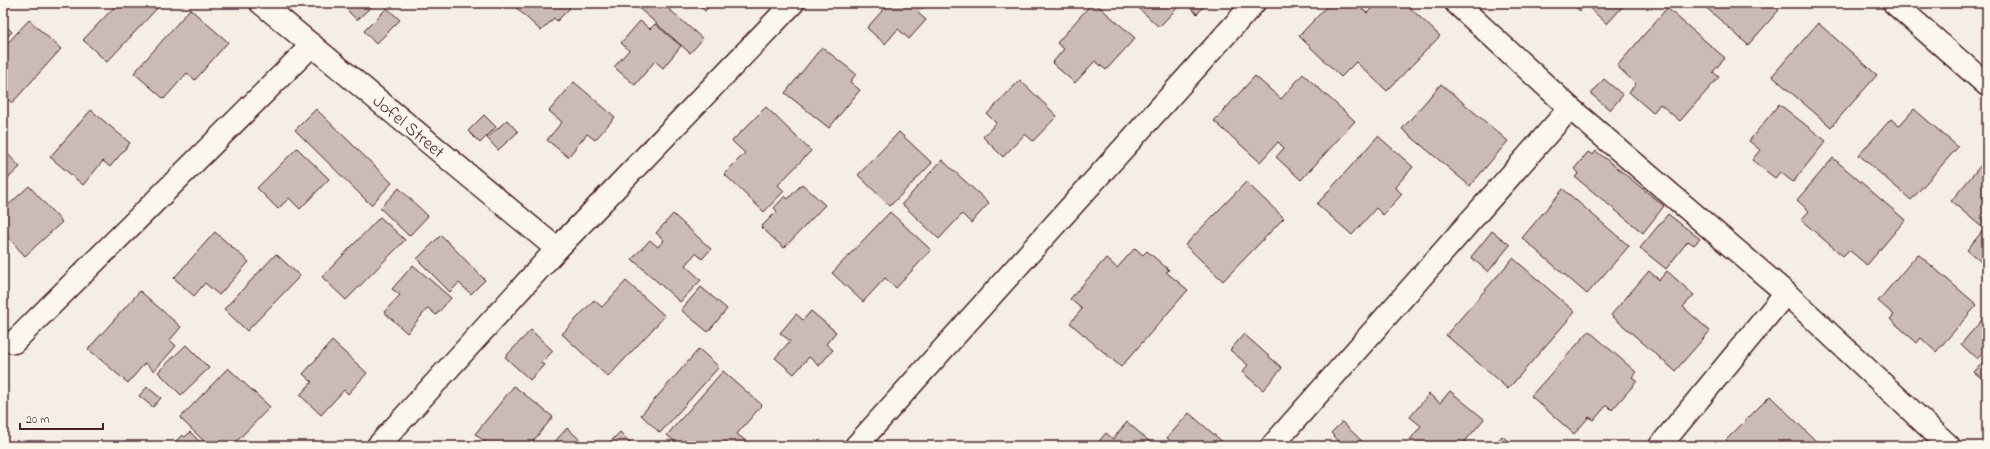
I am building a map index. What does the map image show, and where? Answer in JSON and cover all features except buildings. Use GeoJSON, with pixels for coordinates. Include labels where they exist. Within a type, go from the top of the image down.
{"type":"FeatureCollection","features":[{"type":"Feature","properties":{"kind":"street","name":"Jofel Street"},"geometry":{"type":"LineString","coordinates":[[261,3],[557,249]]}},
{"type":"Feature","properties":{"kind":"street"},"geometry":{"type":"LineString","coordinates":[[378,446],[557,249],[793,3]]}},
{"type":"Feature","properties":{"kind":"street"},"geometry":{"type":"LineString","coordinates":[[856,446],[1254,3]]}},
{"type":"Feature","properties":{"kind":"street"},"geometry":{"type":"LineString","coordinates":[[1456,3],[1570,108],[1786,293],[1949,446]]}},
{"type":"Feature","properties":{"kind":"street"},"geometry":{"type":"LineString","coordinates":[[1894,3],[1987,85]]}},
{"type":"Feature","properties":{"kind":"street"},"geometry":{"type":"LineString","coordinates":[[14,342],[312,45]]}},
{"type":"Feature","properties":{"kind":"street"},"geometry":{"type":"LineString","coordinates":[[1272,446],[1570,108]]}},
{"type":"Feature","properties":{"kind":"street"},"geometry":{"type":"LineString","coordinates":[[1660,446],[1786,293]]}},
{"type":"Feature","properties":{"kind":"waterway"},"geometry":{"type":"LineString","coordinates":[[3,444],[9,446]]}}]}
